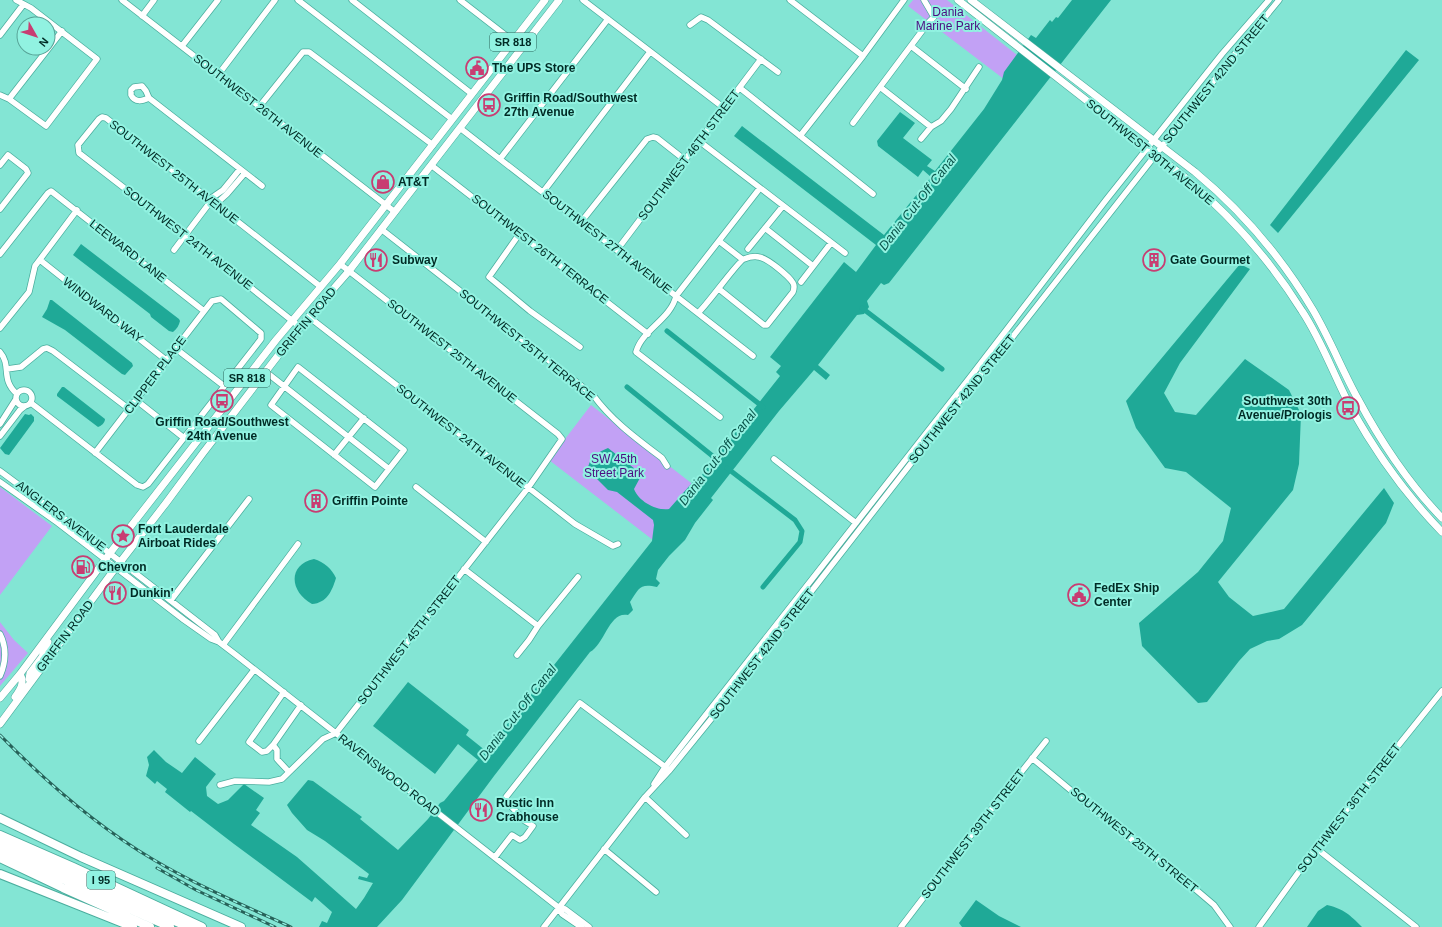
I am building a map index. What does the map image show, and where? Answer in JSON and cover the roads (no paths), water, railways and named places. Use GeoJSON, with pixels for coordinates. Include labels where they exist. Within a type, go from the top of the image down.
{"type":"FeatureCollection","features":[{"type":"Feature","properties":{"kind":"highway"},"geometry":{"type":"LineString","coordinates":[[0,818],[81,857],[241,927]]}},
{"type":"Feature","properties":{"kind":"highway","name":"I 95"},"geometry":{"type":"LineString","coordinates":[[0,835],[202,927]]}},
{"type":"Feature","properties":{"kind":"highway"},"geometry":{"type":"LineString","coordinates":[[0,843],[188,927]]}},
{"type":"Feature","properties":{"kind":"highway"},"geometry":{"type":"LineString","coordinates":[[0,851],[170,927]]}},
{"type":"Feature","properties":{"kind":"highway","name":"I 95"},"geometry":{"type":"LineString","coordinates":[[0,858],[150,927]]}},
{"type":"Feature","properties":{"kind":"highway"},"geometry":{"type":"LineString","coordinates":[[0,874],[133,927]]}},
{"type":"Feature","properties":{"kind":"main road","name":"GRIFFIN ROAD"},"geometry":{"type":"LineString","coordinates":[[0,698],[292,320],[340,264],[545,0]]}},
{"type":"Feature","properties":{"kind":"main road","name":"GRIFFIN ROAD"},"geometry":{"type":"LineString","coordinates":[[0,724],[207,447],[300,327],[349,271],[559,0]]}},
{"type":"Feature","properties":{"kind":"main road","name":"SOUTHWEST 30TH AVENUE"},"geometry":{"type":"LineString","coordinates":[[958,0],[1187,179],[1216,204],[1243,231],[1268,261],[1307,318],[1352,409],[1384,462],[1409,496],[1442,532]]}},
{"type":"Feature","properties":{"kind":"main road","name":"SOUTHWEST 30TH AVENUE"},"geometry":{"type":"LineString","coordinates":[[971,0],[1195,172],[1221,195],[1244,219],[1277,257],[1297,284],[1316,314],[1358,400],[1384,444],[1414,485],[1442,518]]}},
{"type":"Feature","properties":{"kind":"main road"},"geometry":{"type":"LineString","coordinates":[[460,128],[462,107]]}},
{"type":"Feature","properties":{"kind":"main road"},"geometry":{"type":"LineString","coordinates":[[450,141],[452,120]]}},
{"type":"Feature","properties":{"kind":"main road"},"geometry":{"type":"LineString","coordinates":[[241,403],[240,398],[242,392],[257,372],[258,364]]}},
{"type":"Feature","properties":{"kind":"main road"},"geometry":{"type":"LineString","coordinates":[[207,447],[206,442],[231,409],[231,400]]}},
{"type":"Feature","properties":{"kind":"main road"},"geometry":{"type":"LineString","coordinates":[[31,682],[29,679],[30,673],[42,657],[52,632]]}},
{"type":"Feature","properties":{"kind":"main road"},"geometry":{"type":"LineString","coordinates":[[7,714],[9,706],[22,684],[23,679],[20,674]]}},
{"type":"Feature","properties":{"kind":"street"},"geometry":{"type":"LineString","coordinates":[[0,95],[9,99],[46,126],[97,59],[31,8],[16,0]]}},
{"type":"Feature","properties":{"kind":"street","name":"SOUTHWEST 26TH AVENUE"},"geometry":{"type":"LineString","coordinates":[[122,0],[395,212]]}},
{"type":"Feature","properties":{"kind":"street"},"geometry":{"type":"LineString","coordinates":[[142,16],[154,0]]}},
{"type":"Feature","properties":{"kind":"street"},"geometry":{"type":"LineString","coordinates":[[182,46],[218,0]]}},
{"type":"Feature","properties":{"kind":"street"},"geometry":{"type":"LineString","coordinates":[[218,75],[275,0]]}},
{"type":"Feature","properties":{"kind":"street"},"geometry":{"type":"LineString","coordinates":[[298,0],[452,120]]}},
{"type":"Feature","properties":{"kind":"street"},"geometry":{"type":"LineString","coordinates":[[352,0],[472,94]]}},
{"type":"Feature","properties":{"kind":"street"},"geometry":{"type":"LineString","coordinates":[[460,0],[522,48]]}},
{"type":"Feature","properties":{"kind":"street"},"geometry":{"type":"LineString","coordinates":[[583,0],[724,108]]}},
{"type":"Feature","properties":{"kind":"street"},"geometry":{"type":"LineString","coordinates":[[790,0],[863,56]]}},
{"type":"Feature","properties":{"kind":"street"},"geometry":{"type":"LineString","coordinates":[[800,136],[863,56],[904,0]]}},
{"type":"Feature","properties":{"kind":"street"},"geometry":{"type":"LineString","coordinates":[[853,123],[934,17],[924,0]]}},
{"type":"Feature","properties":{"kind":"street","name":"SOUTHWEST 42ND STREET"},"geometry":{"type":"LineString","coordinates":[[667,769],[787,610],[1154,140],[1222,54],[1269,0]]}},
{"type":"Feature","properties":{"kind":"street","name":"SOUTHWEST 42ND STREET"},"geometry":{"type":"LineString","coordinates":[[544,927],[667,769],[785,624],[884,497],[1279,0]]}},
{"type":"Feature","properties":{"kind":"street"},"geometry":{"type":"LineString","coordinates":[[0,35],[23,5]]}},
{"type":"Feature","properties":{"kind":"street"},"geometry":{"type":"LineString","coordinates":[[690,25],[701,17],[708,20],[778,72]]}},
{"type":"Feature","properties":{"kind":"street"},"geometry":{"type":"LineString","coordinates":[[500,159],[608,19]]}},
{"type":"Feature","properties":{"kind":"street"},"geometry":{"type":"LineString","coordinates":[[9,99],[62,31]]}},
{"type":"Feature","properties":{"kind":"street"},"geometry":{"type":"LineString","coordinates":[[911,46],[966,89]]}},
{"type":"Feature","properties":{"kind":"street"},"geometry":{"type":"LineString","coordinates":[[259,107],[303,52],[309,52],[432,145]]}},
{"type":"Feature","properties":{"kind":"street"},"geometry":{"type":"LineString","coordinates":[[543,192],[650,52]]}},
{"type":"Feature","properties":{"kind":"street","name":"SOUTHWEST 46TH STREET"},"geometry":{"type":"LineString","coordinates":[[617,250],[762,59]]}},
{"type":"Feature","properties":{"kind":"street"},"geometry":{"type":"LineString","coordinates":[[920,139],[931,127],[941,121],[951,109],[966,89],[979,67]]}},
{"type":"Feature","properties":{"kind":"street"},"geometry":{"type":"LineString","coordinates":[[880,87],[931,127]]}},
{"type":"Feature","properties":{"kind":"street"},"geometry":{"type":"LineString","coordinates":[[740,88],[873,194]]}},
{"type":"Feature","properties":{"kind":"street"},"geometry":{"type":"LineString","coordinates":[[149,98],[262,186]]}},
{"type":"Feature","properties":{"kind":"street","name":"SOUTHWEST 24TH AVENUE"},"geometry":{"type":"LineString","coordinates":[[102,117],[78,145],[77,149],[79,153],[300,327]]}},
{"type":"Feature","properties":{"kind":"street","name":"SOUTHWEST 25TH AVENUE"},"geometry":{"type":"LineString","coordinates":[[102,117],[106,118],[321,287]]}},
{"type":"Feature","properties":{"kind":"street","name":"SOUTHWEST 27TH AVENUE"},"geometry":{"type":"LineString","coordinates":[[460,128],[753,356]]}},
{"type":"Feature","properties":{"kind":"street"},"geometry":{"type":"LineString","coordinates":[[581,222],[647,139],[653,137],[657,138],[685,160]]}},
{"type":"Feature","properties":{"kind":"street"},"geometry":{"type":"LineString","coordinates":[[699,142],[845,253]]}},
{"type":"Feature","properties":{"kind":"street"},"geometry":{"type":"LineString","coordinates":[[0,165],[8,155],[26,168],[28,173],[0,209]]}},
{"type":"Feature","properties":{"kind":"street","name":"SOUTHWEST 26TH TERRACE"},"geometry":{"type":"LineString","coordinates":[[432,164],[648,334]]}},
{"type":"Feature","properties":{"kind":"street"},"geometry":{"type":"LineString","coordinates":[[174,250],[212,201],[227,194],[240,169]]}},
{"type":"Feature","properties":{"kind":"street"},"geometry":{"type":"LineString","coordinates":[[233,183],[245,173]]}},
{"type":"Feature","properties":{"kind":"street"},"geometry":{"type":"LineString","coordinates":[[720,417],[636,352],[637,348],[648,334],[675,303],[676,296],[760,188]]}},
{"type":"Feature","properties":{"kind":"street","name":"LEEWARD LANE"},"geometry":{"type":"LineString","coordinates":[[0,254],[48,193],[52,191],[204,310]]}},
{"type":"Feature","properties":{"kind":"street"},"geometry":{"type":"LineString","coordinates":[[748,249],[783,206]]}},
{"type":"Feature","properties":{"kind":"street"},"geometry":{"type":"LineString","coordinates":[[0,328],[29,292],[35,266],[77,210]]}},
{"type":"Feature","properties":{"kind":"street"},"geometry":{"type":"LineString","coordinates":[[765,228],[813,266]]}},
{"type":"Feature","properties":{"kind":"street","name":"SOUTHWEST 25TH TERRACE"},"geometry":{"type":"LineString","coordinates":[[381,229],[593,395],[602,408],[620,425],[662,458],[667,466]]}},
{"type":"Feature","properties":{"kind":"street"},"geometry":{"type":"LineString","coordinates":[[520,234],[489,277],[530,311],[580,347]]}},
{"type":"Feature","properties":{"kind":"street"},"geometry":{"type":"LineString","coordinates":[[719,241],[742,259]]}},
{"type":"Feature","properties":{"kind":"street"},"geometry":{"type":"LineString","coordinates":[[801,282],[832,243]]}},
{"type":"Feature","properties":{"kind":"street"},"geometry":{"type":"LineString","coordinates":[[698,313],[706,306],[719,289],[742,259],[754,256],[761,257],[787,275],[794,283],[793,292],[767,325],[764,325],[719,289]]}},
{"type":"Feature","properties":{"kind":"street","name":"WINDWARD WAY"},"geometry":{"type":"LineString","coordinates":[[40,260],[166,360]]}},
{"type":"Feature","properties":{"kind":"street","name":"SOUTHWEST 25TH AVENUE"},"geometry":{"type":"LineString","coordinates":[[340,264],[558,434],[562,439]]}},
{"type":"Feature","properties":{"kind":"street","name":"CLIPPER PLACE"},"geometry":{"type":"LineString","coordinates":[[95,453],[204,310],[212,301],[217,299],[221,299],[261,333],[260,339],[224,386]]}},
{"type":"Feature","properties":{"kind":"street","name":"SOUTHWEST 24TH AVENUE"},"geometry":{"type":"LineString","coordinates":[[309,317],[580,528],[598,536],[613,546],[618,544]]}},
{"type":"Feature","properties":{"kind":"street"},"geometry":{"type":"LineString","coordinates":[[7,369],[22,367],[43,349],[47,348],[129,409]]}},
{"type":"Feature","properties":{"kind":"street"},"geometry":{"type":"LineString","coordinates":[[31,403],[137,485],[142,487],[148,484],[224,386],[175,348]]}},
{"type":"Feature","properties":{"kind":"street"},"geometry":{"type":"LineString","coordinates":[[0,352],[5,360],[8,383],[20,405],[25,406]]}},
{"type":"Feature","properties":{"kind":"street"},"geometry":{"type":"LineString","coordinates":[[298,367],[404,450],[375,488],[271,405],[284,386],[298,367]]}},
{"type":"Feature","properties":{"kind":"street"},"geometry":{"type":"LineString","coordinates":[[266,372],[389,469]]}},
{"type":"Feature","properties":{"kind":"street"},"geometry":{"type":"LineString","coordinates":[[0,436],[8,412],[23,390],[29,392],[32,397],[31,403]]}},
{"type":"Feature","properties":{"kind":"street"},"geometry":{"type":"LineString","coordinates":[[136,400],[184,438]]}},
{"type":"Feature","properties":{"kind":"street"},"geometry":{"type":"LineString","coordinates":[[2,427],[25,406],[31,403]]}},
{"type":"Feature","properties":{"kind":"street"},"geometry":{"type":"LineString","coordinates":[[8,412],[14,417]]}},
{"type":"Feature","properties":{"kind":"street"},"geometry":{"type":"LineString","coordinates":[[334,455],[364,418]]}},
{"type":"Feature","properties":{"kind":"street","name":"SOUTHWEST 45TH STREET"},"geometry":{"type":"LineString","coordinates":[[220,785],[235,780],[269,782],[282,778],[323,739],[336,733],[528,488],[562,439]]}},
{"type":"Feature","properties":{"kind":"street"},"geometry":{"type":"LineString","coordinates":[[774,459],[856,523]]}},
{"type":"Feature","properties":{"kind":"street","name":"ANGLERS AVENUE"},"geometry":{"type":"LineString","coordinates":[[0,472],[62,516],[108,557],[116,568]]}},
{"type":"Feature","properties":{"kind":"street","name":"ANGLERS AVENUE"},"geometry":{"type":"LineString","coordinates":[[0,482],[108,557],[121,562]]}},
{"type":"Feature","properties":{"kind":"street"},"geometry":{"type":"LineString","coordinates":[[884,497],[888,482]]}},
{"type":"Feature","properties":{"kind":"street"},"geometry":{"type":"LineString","coordinates":[[416,487],[486,542]]}},
{"type":"Feature","properties":{"kind":"street"},"geometry":{"type":"LineString","coordinates":[[171,600],[249,499]]}},
{"type":"Feature","properties":{"kind":"street"},"geometry":{"type":"LineString","coordinates":[[221,644],[298,544]]}},
{"type":"Feature","properties":{"kind":"street","name":"RAVENSWOOD ROAD"},"geometry":{"type":"LineString","coordinates":[[121,562],[214,635],[221,644],[495,857],[558,908],[562,914],[581,927]]}},
{"type":"Feature","properties":{"kind":"street","name":"RAVENSWOOD ROAD"},"geometry":{"type":"LineString","coordinates":[[116,568],[211,640],[221,644]]}},
{"type":"Feature","properties":{"kind":"street"},"geometry":{"type":"LineString","coordinates":[[464,569],[538,626]]}},
{"type":"Feature","properties":{"kind":"street"},"geometry":{"type":"LineString","coordinates":[[517,655],[538,626],[578,577]]}},
{"type":"Feature","properties":{"kind":"street"},"geometry":{"type":"LineString","coordinates":[[785,624],[784,619],[787,610]]}},
{"type":"Feature","properties":{"kind":"street"},"geometry":{"type":"LineString","coordinates":[[0,634],[3,641],[5,656],[0,676]]}},
{"type":"Feature","properties":{"kind":"street"},"geometry":{"type":"LineString","coordinates":[[199,741],[254,670]]}},
{"type":"Feature","properties":{"kind":"street","name":"SOUTHWEST 36TH STREET"},"geometry":{"type":"LineString","coordinates":[[1259,927],[1316,848],[1442,691]]}},
{"type":"Feature","properties":{"kind":"street"},"geometry":{"type":"LineString","coordinates":[[284,692],[249,742],[262,752],[267,751],[273,745],[301,705]]}},
{"type":"Feature","properties":{"kind":"street"},"geometry":{"type":"LineString","coordinates":[[495,857],[512,835],[520,840],[525,837],[533,826],[525,821],[506,801],[506,796],[580,703],[667,769]]}},
{"type":"Feature","properties":{"kind":"street","name":"SOUTHWEST 39TH STREET"},"geometry":{"type":"LineString","coordinates":[[901,927],[975,830],[1046,741]]}},
{"type":"Feature","properties":{"kind":"street"},"geometry":{"type":"LineString","coordinates":[[273,745],[277,750],[277,759],[289,772]]}},
{"type":"Feature","properties":{"kind":"street","name":"SOUTHWEST 25TH STREET"},"geometry":{"type":"LineString","coordinates":[[1032,758],[1103,817],[1214,905],[1230,927]]}},
{"type":"Feature","properties":{"kind":"street"},"geometry":{"type":"LineString","coordinates":[[645,797],[686,834]]}},
{"type":"Feature","properties":{"kind":"street"},"geometry":{"type":"LineString","coordinates":[[1316,848],[1416,927]]}},
{"type":"Feature","properties":{"kind":"street"},"geometry":{"type":"LineString","coordinates":[[604,849],[656,892]]}},
{"type":"Feature","properties":{"kind":"street","name":"RAVENSWOOD ROAD"},"geometry":{"type":"LineString","coordinates":[[558,908],[566,909],[589,927]]}},
{"type":"Feature","properties":{"kind":"water","name":"Dania Cut-Off Canal"},"geometry":{"type":"Polygon","coordinates":[[[1072,0],[1111,0],[889,283],[884,285],[881,283],[867,301],[869,307],[864,314],[857,315],[818,365],[830,375],[826,380],[814,370],[779,411],[711,498],[713,500],[695,523],[685,540],[658,570],[656,579],[660,583],[657,587],[643,586],[638,590],[630,602],[633,610],[628,615],[622,615],[616,618],[600,642],[590,652],[494,776],[402,900],[377,927],[319,927],[322,921],[327,923],[332,912],[315,897],[312,902],[191,811],[190,812],[165,792],[167,789],[157,781],[155,784],[146,776],[149,765],[147,757],[154,750],[166,762],[182,773],[195,757],[216,774],[206,787],[207,796],[218,804],[228,800],[244,784],[264,798],[256,810],[260,813],[251,825],[297,857],[356,909],[373,883],[358,879],[359,876],[367,878],[369,874],[325,841],[307,830],[287,805],[308,780],[313,781],[362,817],[360,819],[398,850],[428,819],[440,803],[444,801],[478,760],[458,744],[435,774],[373,726],[408,682],[469,730],[466,735],[486,751],[652,541],[654,525],[653,520],[617,492],[608,490],[590,472],[588,467],[593,457],[608,448],[639,472],[641,476],[634,489],[636,494],[644,502],[659,509],[669,509],[699,475],[702,475],[780,376],[776,372],[781,366],[770,357],[844,262],[856,272],[876,245],[734,136],[742,126],[884,235],[931,177],[923,170],[918,177],[878,146],[877,141],[900,112],[915,123],[903,138],[932,160],[927,166],[935,171],[984,109],[1002,80],[1004,72],[1031,35],[1036,38],[1050,20],[1052,22],[1056,17],[1058,18],[1072,0]]]}},
{"type":"Feature","properties":{"kind":"water"},"geometry":{"type":"Polygon","coordinates":[[[1406,50],[1419,60],[1278,233],[1270,225],[1406,50]]]}},
{"type":"Feature","properties":{"kind":"water"},"geometry":{"type":"Polygon","coordinates":[[[81,244],[179,319],[180,322],[176,330],[173,332],[169,331],[151,317],[150,314],[73,255],[81,244]]]}},
{"type":"Feature","properties":{"kind":"water"},"geometry":{"type":"Polygon","coordinates":[[[1240,264],[1250,269],[1180,363],[1164,393],[1175,412],[1196,415],[1245,359],[1289,390],[1301,414],[1299,464],[1293,490],[1218,582],[1229,597],[1253,616],[1284,609],[1384,488],[1394,503],[1386,523],[1302,625],[1279,639],[1267,641],[1250,649],[1207,702],[1198,703],[1142,646],[1139,623],[1198,572],[1223,541],[1231,508],[1186,472],[1165,468],[1136,428],[1126,401],[1240,264]]]}},
{"type":"Feature","properties":{"kind":"water"},"geometry":{"type":"Polygon","coordinates":[[[50,300],[52,300],[132,363],[133,366],[125,375],[65,330],[42,317],[50,300]]]}},
{"type":"Feature","properties":{"kind":"water"},"geometry":{"type":"Polygon","coordinates":[[[62,387],[105,419],[103,424],[98,427],[57,396],[62,387]]]}},
{"type":"Feature","properties":{"kind":"water"},"geometry":{"type":"Polygon","coordinates":[[[25,414],[31,414],[34,417],[34,421],[9,455],[5,454],[0,448],[25,414]]]}},
{"type":"Feature","properties":{"kind":"water"},"geometry":{"type":"Polygon","coordinates":[[[314,559],[327,566],[336,578],[328,596],[322,601],[312,604],[299,593],[295,579],[299,567],[305,562],[314,559]]]}},
{"type":"Feature","properties":{"kind":"water"},"geometry":{"type":"Polygon","coordinates":[[[976,900],[999,916],[1021,927],[962,927],[959,923],[976,900]]]}},
{"type":"Feature","properties":{"kind":"water"},"geometry":{"type":"Polygon","coordinates":[[[1327,905],[1338,908],[1346,913],[1362,927],[1307,927],[1318,911],[1327,905]]]}},
{"type":"Feature","properties":{"kind":"waterway"},"geometry":{"type":"LineString","coordinates":[[862,308],[942,369]]}},
{"type":"Feature","properties":{"kind":"waterway"},"geometry":{"type":"LineString","coordinates":[[667,331],[763,407]]}},
{"type":"Feature","properties":{"kind":"waterway","name":"Dania Cut-Off Canal"},"geometry":{"type":"LineString","coordinates":[[627,387],[720,462]]}},
{"type":"Feature","properties":{"kind":"waterway"},"geometry":{"type":"LineString","coordinates":[[727,468],[795,520],[802,531],[800,542],[763,587]]}},
{"type":"Feature","properties":{"kind":"railway"},"geometry":{"type":"LineString","coordinates":[[0,735],[54,787],[92,818],[133,847],[188,878],[291,927]]}},
{"type":"Feature","properties":{"kind":"railway"},"geometry":{"type":"LineString","coordinates":[[157,868],[196,890],[275,927]]}},
{"type":"Feature","properties":{"kind":"place","name":"The UPS Store"},"geometry":{"type":"Point","coordinates":[477,68]}},
{"type":"Feature","properties":{"kind":"place","name":"Griffin Road/Southwest 27th Avenue"},"geometry":{"type":"Point","coordinates":[489,105]}},
{"type":"Feature","properties":{"kind":"place","name":"AT&T"},"geometry":{"type":"Point","coordinates":[383,182]}},
{"type":"Feature","properties":{"kind":"place","name":"Subway"},"geometry":{"type":"Point","coordinates":[376,260]}},
{"type":"Feature","properties":{"kind":"place","name":"Gate Gourmet"},"geometry":{"type":"Point","coordinates":[1154,260]}},
{"type":"Feature","properties":{"kind":"place","name":"Griffin Road/Southwest 24th Avenue"},"geometry":{"type":"Point","coordinates":[222,401]}},
{"type":"Feature","properties":{"kind":"place","name":"Southwest 30th Avenue/Prologis"},"geometry":{"type":"Point","coordinates":[1348,408]}},
{"type":"Feature","properties":{"kind":"place","name":"Griffin Pointe"},"geometry":{"type":"Point","coordinates":[316,501]}},
{"type":"Feature","properties":{"kind":"place","name":"Fort Lauderdale Airboat Rides"},"geometry":{"type":"Point","coordinates":[123,536]}},
{"type":"Feature","properties":{"kind":"place","name":"Chevron"},"geometry":{"type":"Point","coordinates":[83,567]}},
{"type":"Feature","properties":{"kind":"place","name":"Dunkin'"},"geometry":{"type":"Point","coordinates":[115,593]}},
{"type":"Feature","properties":{"kind":"place","name":"FedEx Ship Center"},"geometry":{"type":"Point","coordinates":[1079,595]}},
{"type":"Feature","properties":{"kind":"place","name":"Rustic Inn Crabhouse"},"geometry":{"type":"Point","coordinates":[481,810]}},
{"type":"Feature","properties":{"kind":"park label","name":"Dania Marine Park"},"geometry":{"type":"Point","coordinates":[948,19]}},
{"type":"Feature","properties":{"kind":"park label","name":"SW 45th Street Park"},"geometry":{"type":"Point","coordinates":[614,466]}}]}
